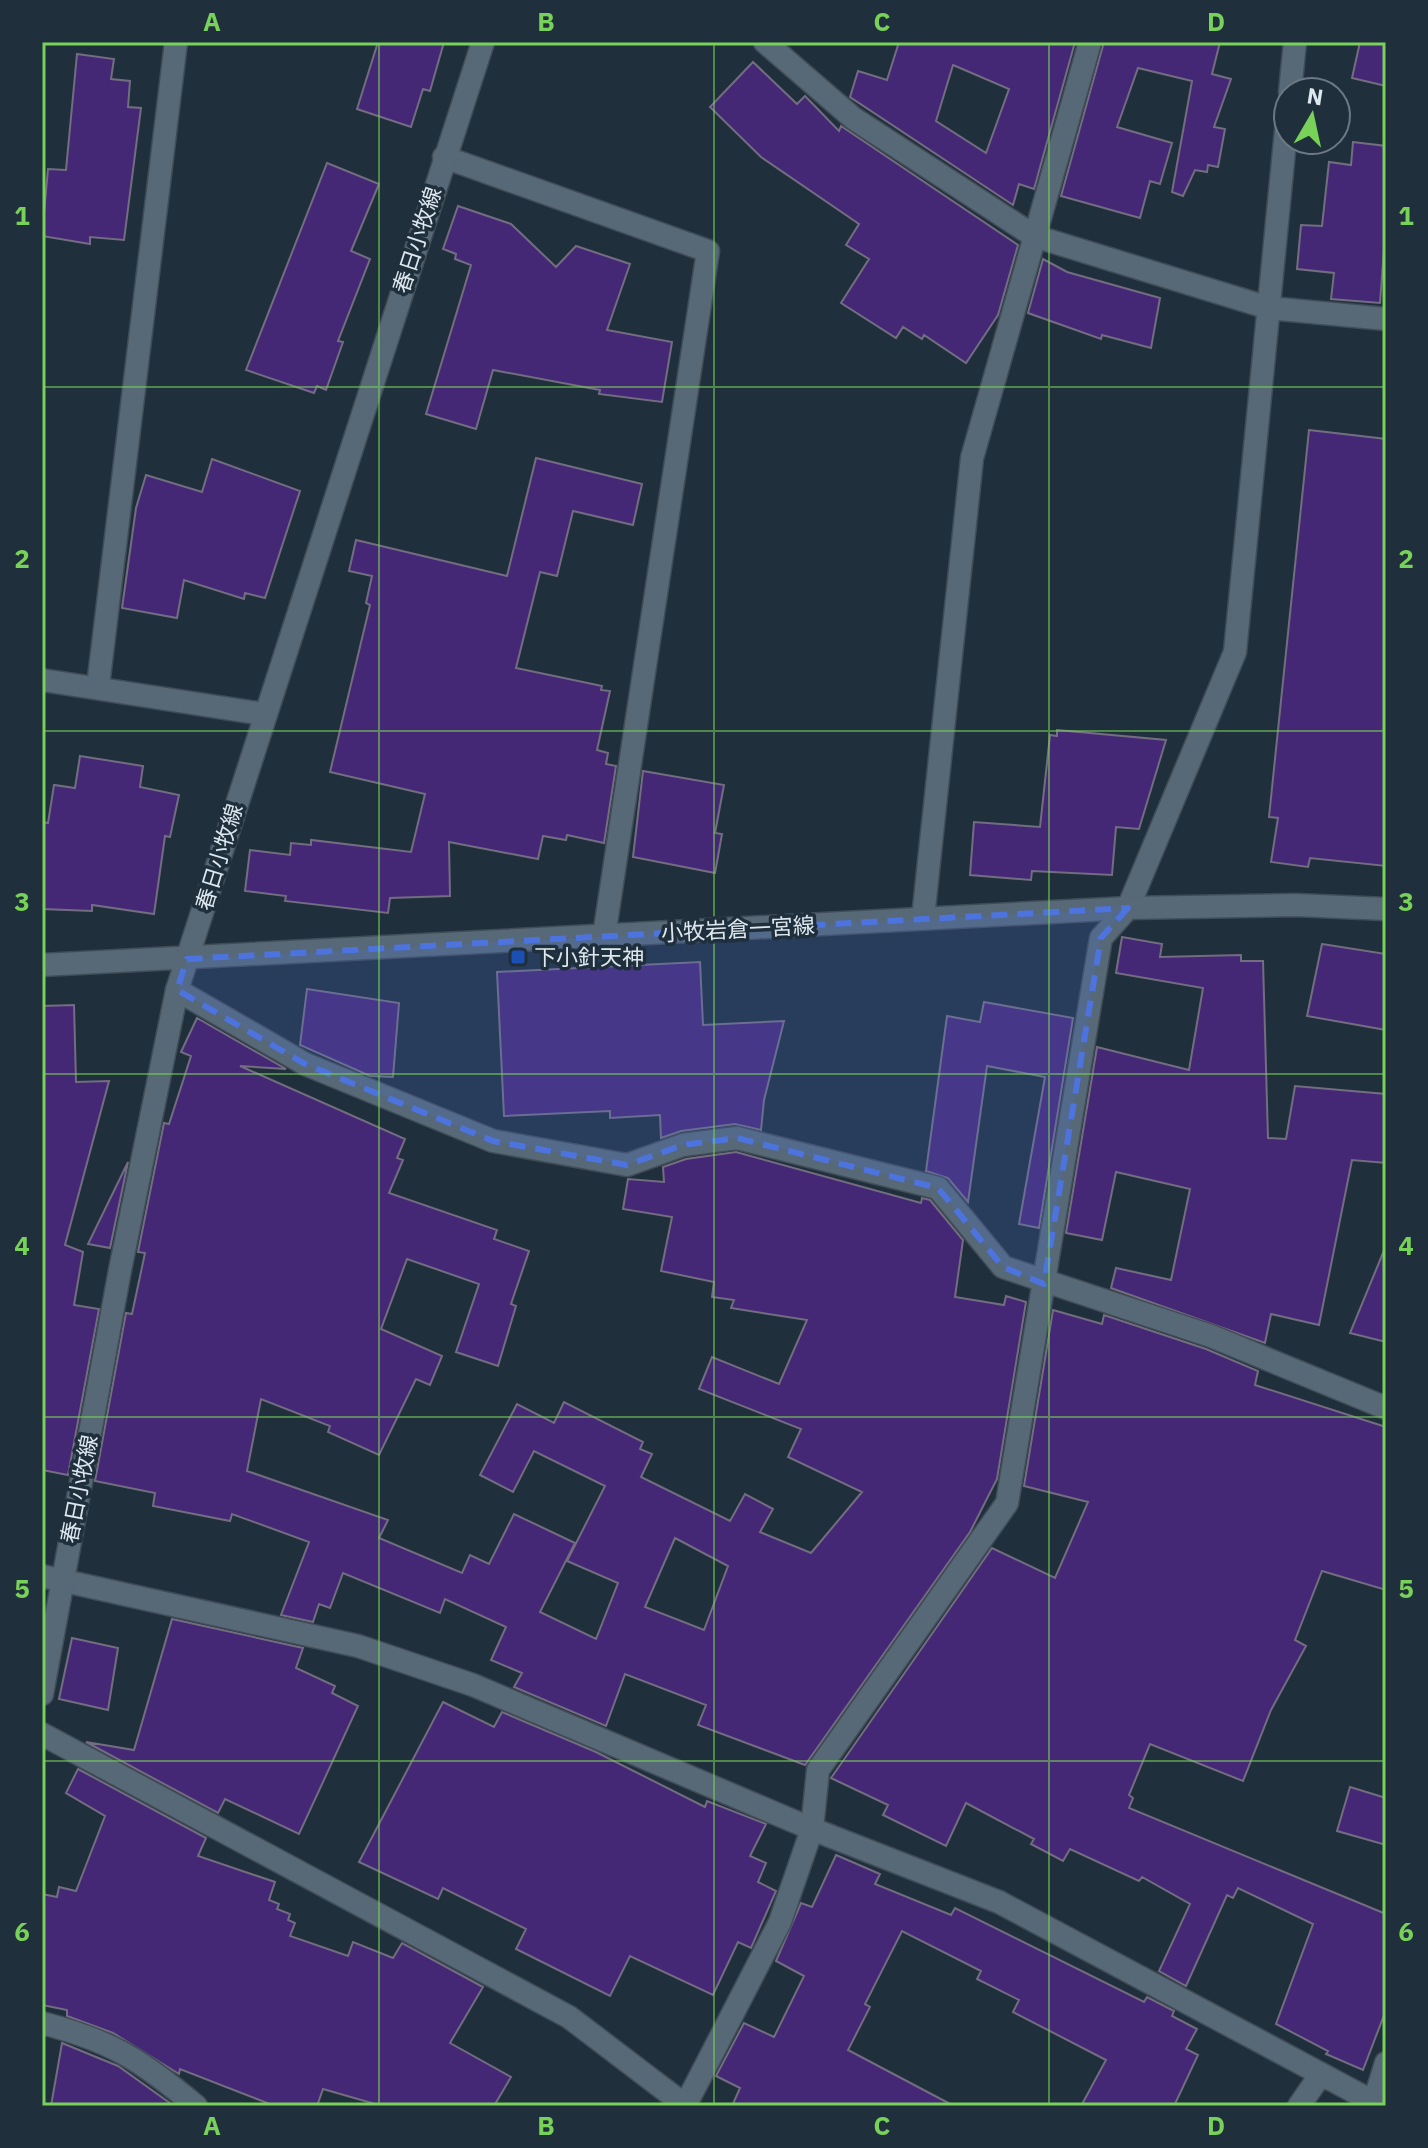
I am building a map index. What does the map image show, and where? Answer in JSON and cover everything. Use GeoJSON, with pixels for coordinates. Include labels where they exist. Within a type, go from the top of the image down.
{"type":"FeatureCollection","features":[{"type":"Feature","properties":{"kind":"street"},"geometry":{"type":"LineString","coordinates":[[98,686],[176,42]]}},
{"type":"Feature","properties":{"kind":"street","name":"春日小牧線"},"geometry":{"type":"LineString","coordinates":[[42,1694],[52,1580],[177,990],[483,42]]}},
{"type":"Feature","properties":{"kind":"street"},"geometry":{"type":"LineString","coordinates":[[765,42],[853,118],[1034,236],[1269,308],[1386,319]]}},
{"type":"Feature","properties":{"kind":"street"},"geometry":{"type":"LineString","coordinates":[[923,918],[972,458],[1090,42]]}},
{"type":"Feature","properties":{"kind":"street"},"geometry":{"type":"LineString","coordinates":[[1292,76],[1295,42]]}},
{"type":"Feature","properties":{"kind":"street"},"geometry":{"type":"LineString","coordinates":[[42,1734],[569,2017],[686,2106],[780,1922],[812,1829],[818,1770],[1007,1503],[1101,938],[1128,908],[1235,652],[1284,156]]}},
{"type":"Feature","properties":{"kind":"street"},"geometry":{"type":"LineString","coordinates":[[444,157],[708,251],[604,936]]}},
{"type":"Feature","properties":{"kind":"street"},"geometry":{"type":"LineString","coordinates":[[42,680],[98,686],[264,714]]}},
{"type":"Feature","properties":{"kind":"street","name":"小牧岩倉一宮線"},"geometry":{"type":"LineString","coordinates":[[42,965],[1128,908],[1296,905],[1386,909]]}},
{"type":"Feature","properties":{"kind":"street"},"geometry":{"type":"LineString","coordinates":[[177,990],[305,1064],[493,1141],[627,1165],[683,1145],[737,1138],[938,1188],[1003,1267],[1044,1284],[1211,1336],[1386,1408]]}},
{"type":"Feature","properties":{"kind":"street"},"geometry":{"type":"LineString","coordinates":[[52,1580],[358,1646],[473,1685],[812,1829],[999,1902],[1377,2104],[1386,2063]]}},
{"type":"Feature","properties":{"kind":"street"},"geometry":{"type":"LineString","coordinates":[[42,2023],[93,2036],[149,2067],[196,2106]]}},
{"type":"Feature","properties":{"kind":"street"},"geometry":{"type":"LineString","coordinates":[[1299,2106],[1321,2074]]}},
{"type":"Feature","properties":{"kind":"highlighted area"},"geometry":{"type":"Polygon","coordinates":[[[1128,908],[1101,938],[1044,1284],[1003,1267],[938,1188],[737,1138],[683,1145],[627,1165],[493,1141],[305,1064],[177,990],[187,959],[1128,908]]]}},
{"type":"Feature","properties":{"kind":"building"},"geometry":{"type":"Polygon","coordinates":[[[378,42],[444,42],[430,91],[423,89],[411,127],[357,109],[378,42]]]}},
{"type":"Feature","properties":{"kind":"building"},"geometry":{"type":"Polygon","coordinates":[[[899,42],[1075,42],[1034,189],[1019,184],[1013,205],[850,97],[858,71],[887,80],[899,42]],[[953,65],[936,121],[986,153],[1009,89],[953,65]]]}},
{"type":"Feature","properties":{"kind":"building"},"geometry":{"type":"Polygon","coordinates":[[[1104,42],[1220,42],[1212,74],[1231,79],[1214,127],[1225,129],[1218,167],[1208,165],[1207,172],[1195,170],[1183,196],[1172,192],[1192,81],[1138,68],[1117,127],[1172,143],[1160,184],[1150,181],[1140,218],[1061,196],[1104,42]]]}},
{"type":"Feature","properties":{"kind":"building"},"geometry":{"type":"Polygon","coordinates":[[[1360,42],[1386,42],[1386,86],[1352,78],[1360,42]]]}},
{"type":"Feature","properties":{"kind":"building"},"geometry":{"type":"Polygon","coordinates":[[[77,54],[114,59],[111,79],[130,81],[128,107],[141,108],[124,240],[90,237],[90,244],[42,236],[48,169],[66,170],[77,54]]]}},
{"type":"Feature","properties":{"kind":"building"},"geometry":{"type":"Polygon","coordinates":[[[753,62],[797,104],[805,96],[839,131],[841,126],[1018,245],[998,315],[966,363],[924,335],[922,339],[903,327],[896,338],[841,303],[869,259],[846,245],[859,224],[761,157],[710,107],[753,62]]]}},
{"type":"Feature","properties":{"kind":"building"},"geometry":{"type":"Polygon","coordinates":[[[1353,142],[1386,146],[1386,223],[1380,303],[1331,299],[1334,273],[1297,269],[1301,225],[1322,226],[1329,162],[1351,165],[1353,142]]]}},
{"type":"Feature","properties":{"kind":"building"},"geometry":{"type":"Polygon","coordinates":[[[327,163],[379,184],[351,251],[370,259],[338,341],[343,342],[326,390],[317,386],[314,393],[246,370],[327,163]]]}},
{"type":"Feature","properties":{"kind":"building"},"geometry":{"type":"Polygon","coordinates":[[[458,206],[511,224],[556,267],[576,246],[630,264],[607,330],[672,342],[662,402],[599,394],[600,390],[493,370],[476,429],[426,414],[471,265],[455,259],[456,254],[443,249],[458,206]]]}},
{"type":"Feature","properties":{"kind":"building"},"geometry":{"type":"Polygon","coordinates":[[[1043,259],[1067,272],[1160,298],[1151,348],[1102,335],[1101,339],[1028,313],[1043,259]]]}},
{"type":"Feature","properties":{"kind":"building"},"geometry":{"type":"Polygon","coordinates":[[[1309,430],[1386,439],[1386,866],[1310,858],[1308,867],[1271,862],[1278,818],[1269,817],[1309,430]]]}},
{"type":"Feature","properties":{"kind":"building"},"geometry":{"type":"Polygon","coordinates":[[[536,458],[642,484],[633,525],[573,511],[557,576],[540,572],[516,668],[602,686],[601,690],[610,691],[597,750],[608,753],[606,764],[616,766],[604,843],[567,835],[566,840],[543,836],[538,859],[449,842],[450,896],[390,898],[388,913],[285,901],[286,896],[245,891],[250,850],[290,855],[291,843],[311,845],[311,840],[411,852],[425,794],[330,772],[370,605],[366,603],[372,576],[349,571],[356,540],[507,576],[536,458]]]}},
{"type":"Feature","properties":{"kind":"building"},"geometry":{"type":"Polygon","coordinates":[[[212,459],[300,491],[265,598],[245,593],[244,599],[184,580],[177,618],[122,608],[136,508],[146,475],[202,492],[212,459]]]}},
{"type":"Feature","properties":{"kind":"building"},"geometry":{"type":"Polygon","coordinates":[[[1057,730],[1166,740],[1139,829],[1116,827],[1112,875],[1032,871],[1031,880],[970,875],[974,822],[1040,827],[1050,735],[1057,736],[1057,730]]]}},
{"type":"Feature","properties":{"kind":"building"},"geometry":{"type":"Polygon","coordinates":[[[80,756],[143,766],[140,787],[179,795],[170,837],[165,836],[154,914],[92,905],[92,911],[42,909],[42,822],[48,823],[54,785],[75,788],[80,756]]]}},
{"type":"Feature","properties":{"kind":"building"},"geometry":{"type":"Polygon","coordinates":[[[643,771],[724,785],[715,833],[722,834],[715,873],[633,857],[643,771]]]}},
{"type":"Feature","properties":{"kind":"building"},"geometry":{"type":"Polygon","coordinates":[[[1122,937],[1162,944],[1160,957],[1241,955],[1241,961],[1263,961],[1268,1138],[1286,1139],[1295,1086],[1386,1094],[1386,1163],[1352,1160],[1319,1325],[1271,1314],[1265,1343],[1111,1288],[1116,1268],[1171,1280],[1190,1189],[1116,1172],[1102,1240],[1066,1233],[1097,1047],[1189,1070],[1203,988],[1116,973],[1122,937]]]}},
{"type":"Feature","properties":{"kind":"building"},"geometry":{"type":"Polygon","coordinates":[[[1322,944],[1386,954],[1386,1030],[1307,1016],[1322,944]]]}},
{"type":"Feature","properties":{"kind":"building"},"geometry":{"type":"Polygon","coordinates":[[[700,962],[703,1025],[784,1021],[764,1100],[761,1130],[735,1124],[681,1131],[661,1138],[660,1115],[610,1118],[610,1111],[504,1116],[497,972],[700,962]]]}},
{"type":"Feature","properties":{"kind":"building"},"geometry":{"type":"Polygon","coordinates":[[[307,989],[399,1003],[393,1077],[370,1076],[300,1045],[307,989]]]}},
{"type":"Feature","properties":{"kind":"building"},"geometry":{"type":"Polygon","coordinates":[[[984,1002],[1073,1018],[1039,1228],[1019,1224],[1045,1077],[987,1066],[968,1202],[948,1178],[926,1171],[947,1016],[980,1022],[984,1002]]]}},
{"type":"Feature","properties":{"kind":"building"},"geometry":{"type":"Polygon","coordinates":[[[74,1005],[76,1082],[109,1081],[65,1245],[83,1252],[74,1305],[99,1309],[68,1475],[42,1470],[42,1006],[74,1005]]]}},
{"type":"Feature","properties":{"kind":"building"},"geometry":{"type":"Polygon","coordinates":[[[197,1018],[286,1069],[240,1066],[405,1139],[397,1158],[403,1160],[389,1193],[497,1230],[494,1239],[529,1251],[511,1304],[516,1306],[498,1366],[456,1352],[479,1284],[407,1259],[381,1329],[442,1356],[430,1385],[416,1379],[379,1455],[328,1432],[330,1426],[261,1399],[247,1471],[388,1520],[379,1538],[462,1573],[470,1555],[489,1564],[514,1514],[575,1543],[540,1612],[596,1639],[618,1583],[567,1561],[605,1486],[534,1451],[513,1492],[480,1475],[517,1404],[554,1423],[564,1402],[643,1442],[640,1449],[652,1454],[641,1477],[730,1521],[745,1494],[773,1509],[760,1532],[811,1553],[862,1492],[788,1457],[801,1429],[699,1389],[712,1357],[779,1384],[807,1320],[731,1308],[734,1300],[712,1297],[714,1282],[661,1271],[672,1217],[623,1209],[628,1179],[664,1182],[663,1167],[686,1159],[736,1152],[921,1203],[922,1198],[930,1200],[963,1240],[955,1297],[1004,1305],[1006,1296],[1026,1302],[997,1479],[970,1532],[805,1765],[698,1725],[706,1705],[625,1674],[606,1726],[514,1687],[522,1673],[491,1660],[506,1627],[445,1599],[440,1613],[343,1573],[330,1608],[319,1604],[313,1622],[281,1615],[309,1542],[232,1514],[230,1521],[153,1506],[155,1493],[95,1481],[126,1313],[132,1314],[145,1253],[138,1252],[164,1123],[169,1124],[191,1056],[181,1052],[197,1018]],[[675,1538],[645,1607],[704,1630],[728,1566],[675,1538]]]}},
{"type":"Feature","properties":{"kind":"building"},"geometry":{"type":"Polygon","coordinates":[[[128,1162],[110,1248],[88,1244],[128,1162]]]}},
{"type":"Feature","properties":{"kind":"building"},"geometry":{"type":"Polygon","coordinates":[[[1386,1248],[1386,1342],[1350,1333],[1386,1248]]]}},
{"type":"Feature","properties":{"kind":"building"},"geometry":{"type":"Polygon","coordinates":[[[1053,1310],[1102,1324],[1104,1315],[1206,1349],[1258,1371],[1255,1385],[1386,1427],[1386,1590],[1322,1571],[1295,1640],[1306,1646],[1271,1710],[1243,1781],[1150,1744],[1129,1795],[1133,1798],[1129,1808],[1386,1914],[1386,2010],[1363,2070],[1326,2054],[1328,2051],[1276,2024],[1313,1924],[1238,1888],[1233,1898],[1227,1895],[1186,1986],[1159,1971],[1190,1904],[1142,1877],[1139,1881],[1070,1849],[1063,1861],[1031,1844],[1034,1839],[966,1803],[946,1846],[883,1815],[888,1805],[831,1778],[992,1548],[1055,1578],[1088,1502],[1024,1486],[1053,1310]]]}},
{"type":"Feature","properties":{"kind":"building"},"geometry":{"type":"Polygon","coordinates":[[[172,1619],[303,1648],[296,1668],[335,1686],[332,1693],[358,1706],[299,1834],[225,1799],[218,1813],[86,1742],[134,1750],[172,1619]]]}},
{"type":"Feature","properties":{"kind":"building"},"geometry":{"type":"Polygon","coordinates":[[[72,1638],[118,1648],[108,1710],[59,1699],[72,1638]]]}},
{"type":"Feature","properties":{"kind":"building"},"geometry":{"type":"Polygon","coordinates":[[[443,1702],[494,1727],[502,1712],[596,1752],[705,1807],[707,1801],[766,1824],[750,1856],[766,1863],[758,1882],[776,1891],[751,1948],[738,1942],[713,1995],[630,1956],[610,1996],[516,1949],[526,1929],[443,1888],[438,1899],[359,1862],[443,1702]]]}},
{"type":"Feature","properties":{"kind":"building"},"geometry":{"type":"Polygon","coordinates":[[[78,1769],[206,1838],[198,1856],[275,1882],[269,1900],[279,1904],[277,1909],[290,1914],[288,1920],[295,1923],[290,1936],[348,1956],[353,1942],[393,1958],[402,1943],[483,1987],[450,2043],[511,2077],[494,2106],[382,2106],[323,2089],[317,2106],[275,2106],[180,2069],[179,2074],[113,2033],[67,2016],[67,2010],[42,2005],[42,1894],[57,1897],[59,1887],[76,1891],[105,1816],[66,1793],[78,1769]]]}},
{"type":"Feature","properties":{"kind":"building"},"geometry":{"type":"Polygon","coordinates":[[[1350,1787],[1386,1798],[1386,1845],[1337,1831],[1350,1787]]]}},
{"type":"Feature","properties":{"kind":"building"},"geometry":{"type":"Polygon","coordinates":[[[836,1855],[880,1874],[875,1884],[951,1915],[955,1908],[1144,2002],[1147,1997],[1174,2011],[1172,2016],[1197,2029],[1186,2049],[1198,2055],[1174,2106],[1081,2106],[1106,2060],[1013,2012],[1019,2000],[977,1979],[981,1971],[902,1931],[865,2004],[870,2007],[848,2050],[954,2106],[732,2106],[740,2088],[716,2076],[744,2023],[774,2037],[804,1976],[776,1961],[801,1903],[812,1907],[836,1855]]]}},
{"type":"Feature","properties":{"kind":"building"},"geometry":{"type":"Polygon","coordinates":[[[62,2043],[118,2066],[174,2106],[51,2106],[62,2043]]]}},
{"type":"Feature","properties":{"kind":"place","name":"下小針天神"},"geometry":{"type":"Point","coordinates":[518,957]}}]}
